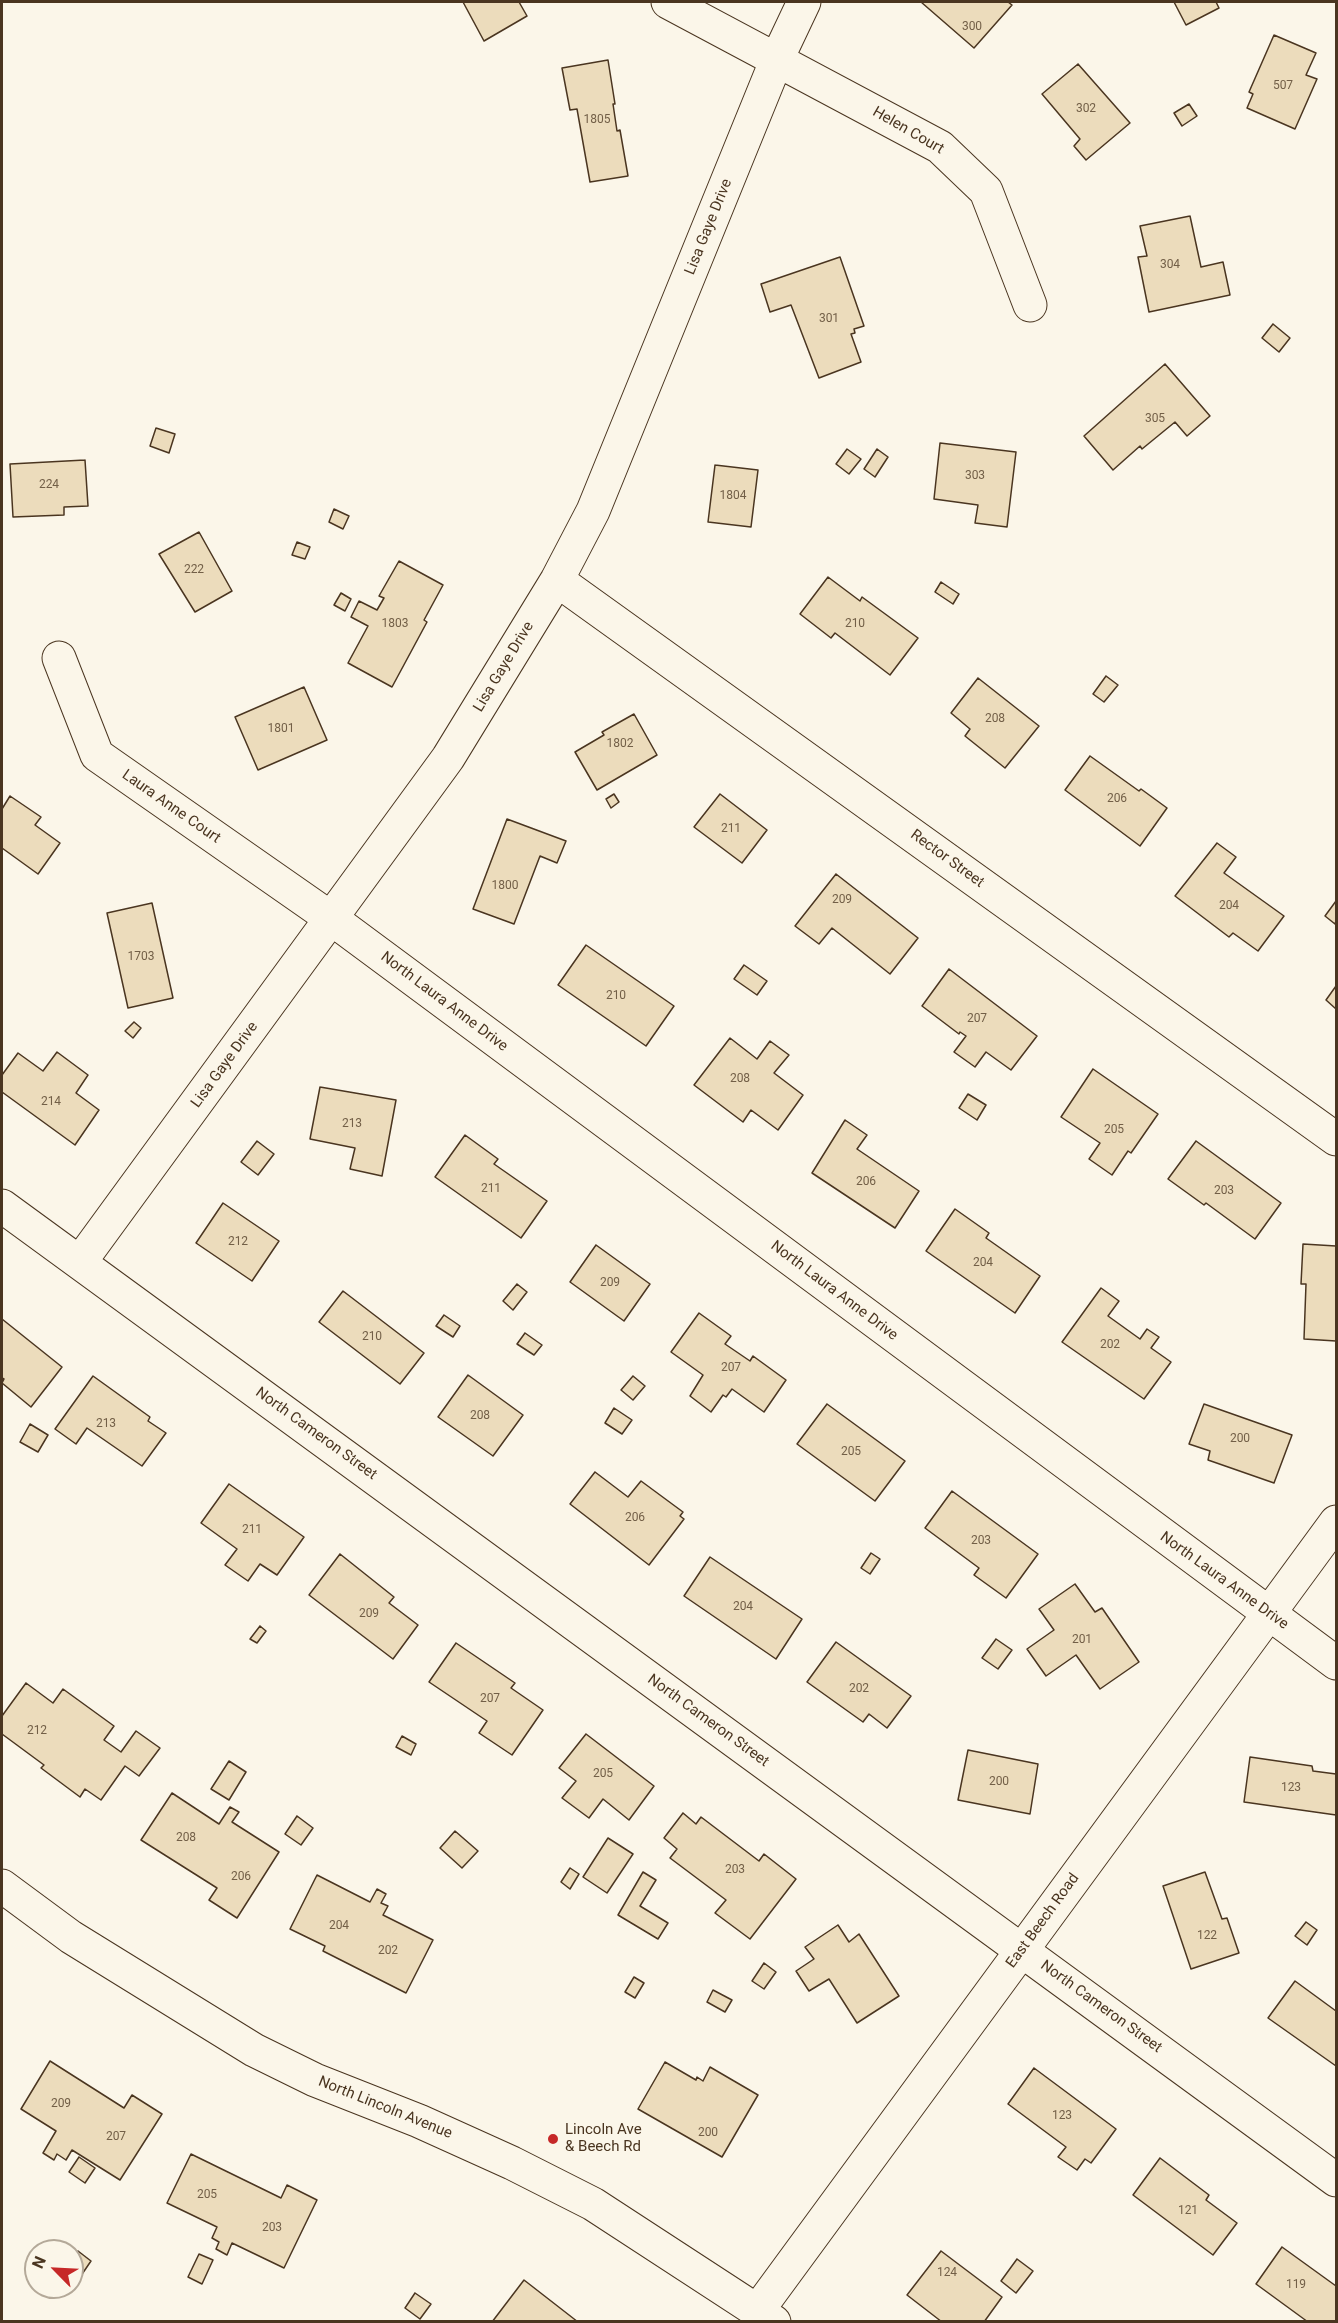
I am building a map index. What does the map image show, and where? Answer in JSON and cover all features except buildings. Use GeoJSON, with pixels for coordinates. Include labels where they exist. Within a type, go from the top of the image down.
{"type":"FeatureCollection","features":[{"type":"Feature","properties":{"kind":"street","name":"Helen Court"},"geometry":{"type":"LineString","coordinates":[[668,2],[777,58],[940,147],[986,191],[1030,304]]}},
{"type":"Feature","properties":{"kind":"street","name":"Lisa Gaye Drive"},"geometry":{"type":"LineString","coordinates":[[80,1262],[448,758],[557,580],[592,511],[777,58],[804,2]]}},
{"type":"Feature","properties":{"kind":"street","name":"Rector Street"},"geometry":{"type":"LineString","coordinates":[[557,580],[1336,1138]]}},
{"type":"Feature","properties":{"kind":"street","name":"Laura Anne Court"},"geometry":{"type":"LineString","coordinates":[[59,658],[97,755],[332,919]]}},
{"type":"Feature","properties":{"kind":"street","name":"North Laura Anne Drive"},"geometry":{"type":"LineString","coordinates":[[332,919],[1336,1663]]}},
{"type":"Feature","properties":{"kind":"street","name":"North Cameron Street"},"geometry":{"type":"LineString","coordinates":[[2,1206],[1336,2180]]}},
{"type":"Feature","properties":{"kind":"street","name":"East Beech Road"},"geometry":{"type":"LineString","coordinates":[[761,2318],[1022,1950],[1336,1522]]}},
{"type":"Feature","properties":{"kind":"street","name":"North Lincoln Avenue"},"geometry":{"type":"LineString","coordinates":[[2,1886],[71,1937],[254,2050],[315,2080],[450,2135],[593,2204],[761,2318]]}},
{"type":"Feature","properties":{"kind":"place","name":"Lincoln Ave & Beech Rd"},"geometry":{"type":"Point","coordinates":[553,2139]}}]}
